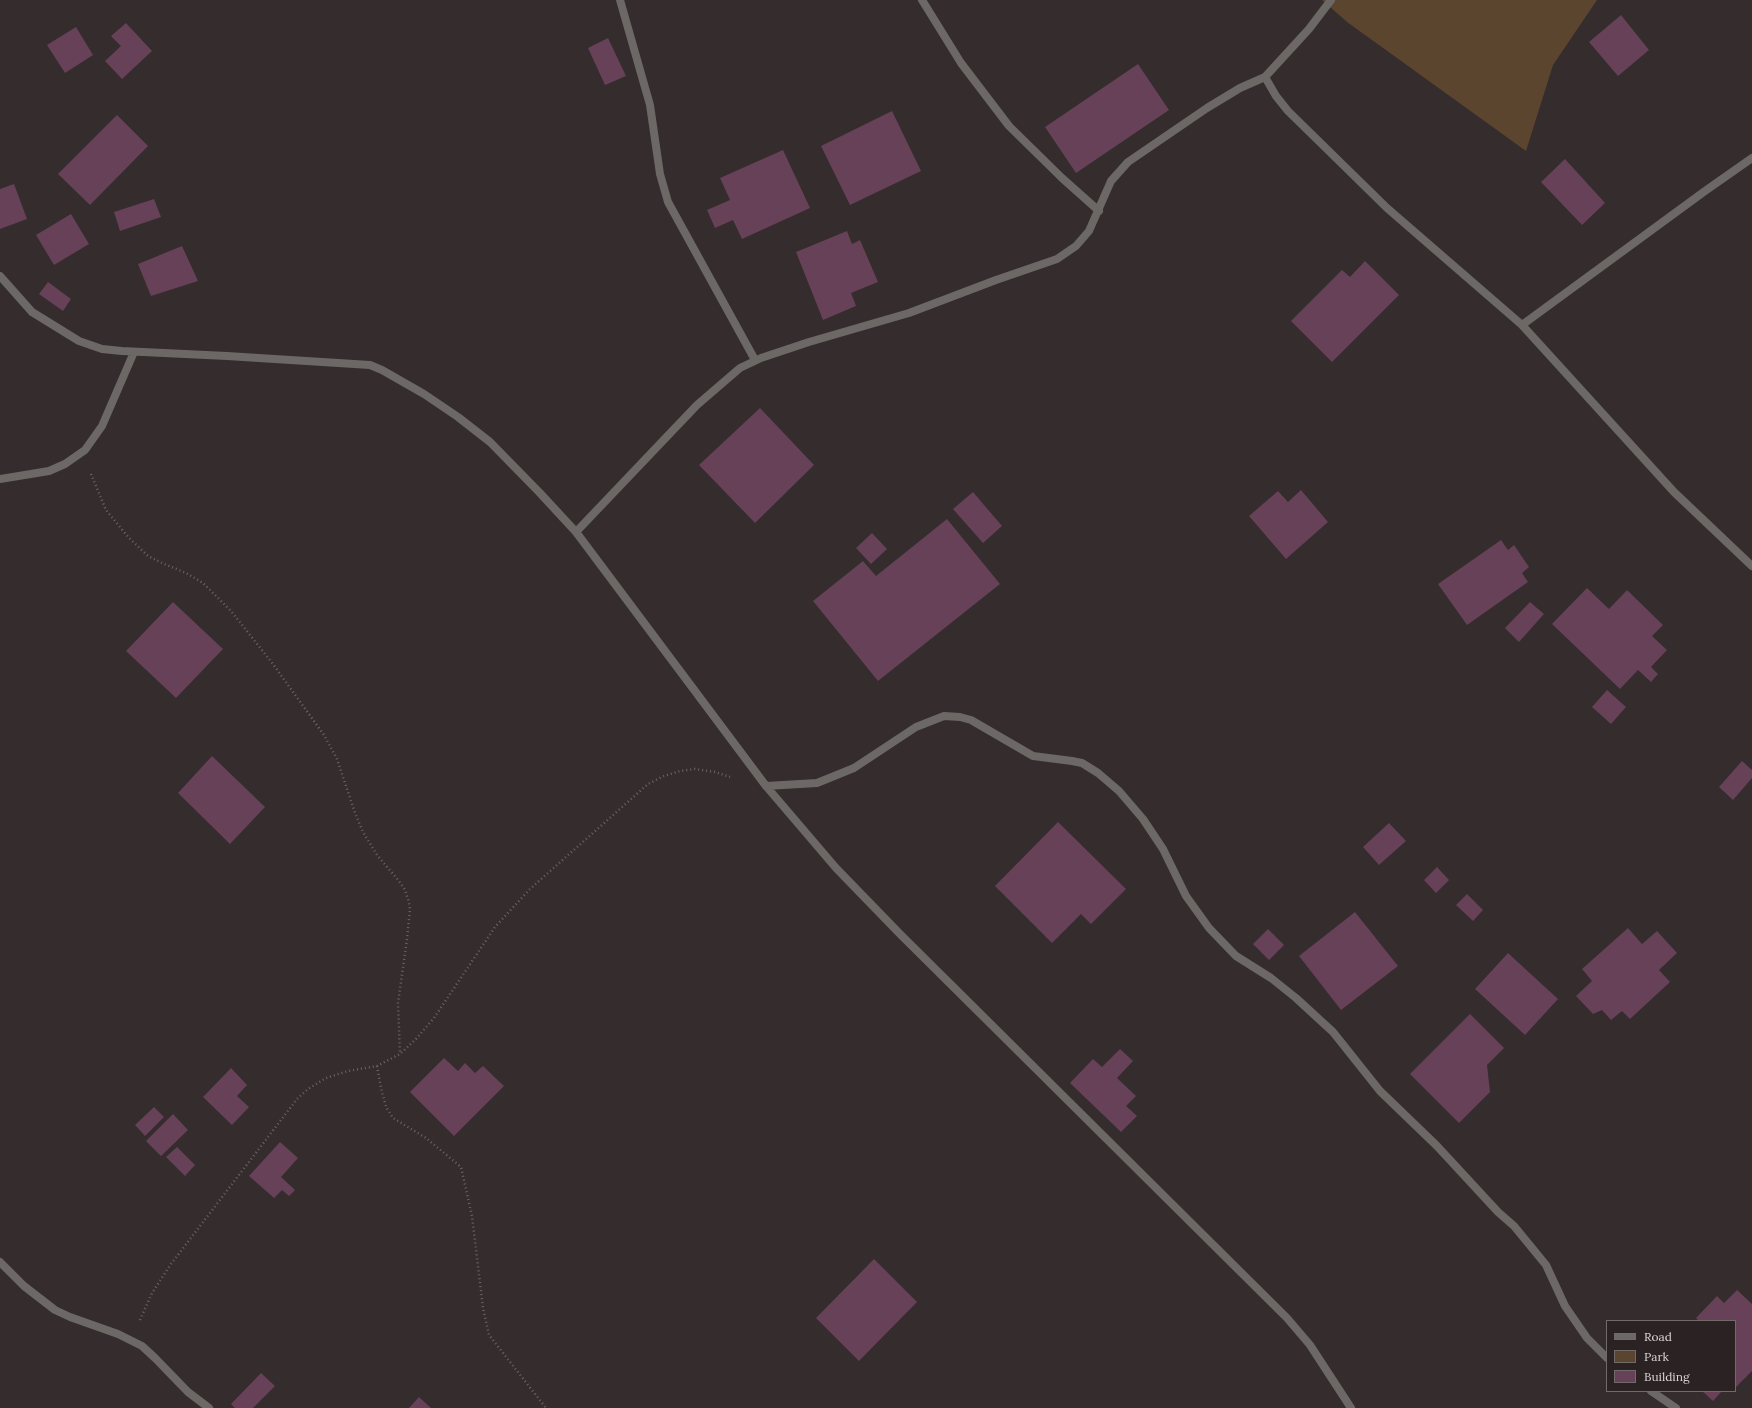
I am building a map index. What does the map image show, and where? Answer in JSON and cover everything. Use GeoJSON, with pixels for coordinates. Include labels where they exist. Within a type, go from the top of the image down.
{"type":"FeatureCollection","features":[{"type":"Feature","properties":{"kind":"street"},"geometry":{"type":"LineString","coordinates":[[620,0],[650,105],[660,174],[668,202],[755,360]]}},
{"type":"Feature","properties":{"kind":"street"},"geometry":{"type":"LineString","coordinates":[[922,0],[961,63],[1009,126],[1062,178],[1099,210]]}},
{"type":"Feature","properties":{"kind":"street"},"geometry":{"type":"LineString","coordinates":[[576,532],[697,405],[740,368],[755,360],[809,342],[909,313],[1057,259],[1076,246],[1089,231],[1111,181],[1128,162],[1207,108],[1240,88],[1266,77],[1309,29],[1331,0]]}},
{"type":"Feature","properties":{"kind":"street"},"geometry":{"type":"LineString","coordinates":[[1266,77],[1271,89],[1288,111],[1388,208],[1522,325],[1674,492],[1752,566]]}},
{"type":"Feature","properties":{"kind":"street"},"geometry":{"type":"LineString","coordinates":[[1522,325],[1752,158]]}},
{"type":"Feature","properties":{"kind":"street"},"geometry":{"type":"LineString","coordinates":[[0,276],[32,312],[79,341],[102,348],[134,352],[370,366],[382,370],[424,394],[458,417],[490,442],[576,532],[766,786],[836,868],[900,934],[1287,1318],[1310,1345],[1351,1408]]}},
{"type":"Feature","properties":{"kind":"street"},"geometry":{"type":"LineString","coordinates":[[0,479],[49,471],[65,464],[85,450],[102,426],[134,352]]}},
{"type":"Feature","properties":{"kind":"street"},"geometry":{"type":"LineString","coordinates":[[766,786],[817,783],[854,768],[916,727],[944,716],[960,716],[971,720],[1033,756],[1082,763],[1098,773],[1119,791],[1143,819],[1163,849],[1186,896],[1209,928],[1236,956],[1271,978],[1333,1032],[1380,1090],[1437,1146],[1498,1212],[1523,1236],[1546,1265],[1565,1306],[1587,1338],[1606,1357]]}},
{"type":"Feature","properties":{"kind":"street"},"geometry":{"type":"LineString","coordinates":[[0,1262],[24,1286],[55,1310],[70,1317],[118,1334],[142,1346],[188,1392],[209,1408]]}},
{"type":"Feature","properties":{"kind":"street"},"geometry":{"type":"LineString","coordinates":[[1652,1392],[1676,1408]]}},
{"type":"Feature","properties":{"kind":"path"},"geometry":{"type":"LineString","coordinates":[[85,450],[93,480],[100,498],[106,510],[118,525],[148,556],[162,564],[186,573],[203,583],[232,611],[320,729],[337,759],[354,813],[363,832],[378,855],[405,890],[409,902],[407,939],[398,1003],[400,1054]]}},
{"type":"Feature","properties":{"kind":"path"},"geometry":{"type":"LineString","coordinates":[[142,1346],[139,1334],[139,1324],[152,1293],[203,1220],[297,1099],[308,1089],[326,1078],[348,1071],[377,1066],[400,1054],[415,1040],[434,1018],[467,967],[500,922],[530,889],[648,784],[664,776],[680,771],[695,770],[716,772],[766,786]]}},
{"type":"Feature","properties":{"kind":"path"},"geometry":{"type":"LineString","coordinates":[[377,1066],[386,1107],[393,1118],[426,1138],[461,1167],[472,1216],[483,1308],[489,1335],[546,1408]]}},
{"type":"Feature","properties":{"kind":"green space"},"geometry":{"type":"Polygon","coordinates":[[[1322,0],[1597,0],[1553,65],[1526,151],[1347,22],[1322,0]]]}},
{"type":"Feature","properties":{"kind":"building"},"geometry":{"type":"Polygon","coordinates":[[[1621,15],[1649,50],[1618,76],[1589,42],[1621,15]]]}},
{"type":"Feature","properties":{"kind":"building"},"geometry":{"type":"Polygon","coordinates":[[[126,23],[152,51],[122,79],[105,61],[121,46],[111,36],[126,23]]]}},
{"type":"Feature","properties":{"kind":"building"},"geometry":{"type":"Polygon","coordinates":[[[76,27],[93,55],[65,73],[47,45],[76,27]]]}},
{"type":"Feature","properties":{"kind":"building"},"geometry":{"type":"Polygon","coordinates":[[[608,38],[626,76],[605,85],[588,48],[608,38]]]}},
{"type":"Feature","properties":{"kind":"building"},"geometry":{"type":"Polygon","coordinates":[[[1138,64],[1169,110],[1076,173],[1045,127],[1138,64]]]}},
{"type":"Feature","properties":{"kind":"building"},"geometry":{"type":"Polygon","coordinates":[[[892,111],[921,171],[850,205],[821,146],[892,111]]]}},
{"type":"Feature","properties":{"kind":"building"},"geometry":{"type":"Polygon","coordinates":[[[117,115],[148,146],[90,205],[58,174],[117,115]]]}},
{"type":"Feature","properties":{"kind":"building"},"geometry":{"type":"Polygon","coordinates":[[[783,150],[810,208],[742,239],[733,220],[715,228],[707,210],[730,200],[720,178],[783,150]]]}},
{"type":"Feature","properties":{"kind":"building"},"geometry":{"type":"Polygon","coordinates":[[[1565,159],[1605,203],[1582,225],[1541,182],[1565,159]]]}},
{"type":"Feature","properties":{"kind":"building"},"geometry":{"type":"Polygon","coordinates":[[[14,184],[27,219],[0,229],[0,189],[14,184]]]}},
{"type":"Feature","properties":{"kind":"building"},"geometry":{"type":"Polygon","coordinates":[[[154,199],[161,217],[120,231],[114,212],[154,199]]]}},
{"type":"Feature","properties":{"kind":"building"},"geometry":{"type":"Polygon","coordinates":[[[71,214],[89,244],[54,265],[36,235],[71,214]]]}},
{"type":"Feature","properties":{"kind":"building"},"geometry":{"type":"Polygon","coordinates":[[[847,231],[852,244],[860,240],[878,282],[851,293],[856,306],[823,320],[796,252],[847,231]]]}},
{"type":"Feature","properties":{"kind":"building"},"geometry":{"type":"Polygon","coordinates":[[[182,246],[198,281],[151,296],[138,264],[182,246]]]}},
{"type":"Feature","properties":{"kind":"building"},"geometry":{"type":"Polygon","coordinates":[[[1365,261],[1399,295],[1332,362],[1291,321],[1342,270],[1350,277],[1365,261]]]}},
{"type":"Feature","properties":{"kind":"building"},"geometry":{"type":"Polygon","coordinates":[[[48,282],[71,299],[63,311],[39,294],[48,282]]]}},
{"type":"Feature","properties":{"kind":"building"},"geometry":{"type":"Polygon","coordinates":[[[760,408],[814,465],[755,523],[699,465],[760,408]]]}},
{"type":"Feature","properties":{"kind":"building"},"geometry":{"type":"Polygon","coordinates":[[[1301,490],[1328,522],[1286,559],[1249,516],[1278,491],[1288,502],[1301,490]]]}},
{"type":"Feature","properties":{"kind":"building"},"geometry":{"type":"Polygon","coordinates":[[[973,492],[1002,526],[983,543],[953,509],[973,492]]]}},
{"type":"Feature","properties":{"kind":"building"},"geometry":{"type":"Polygon","coordinates":[[[947,519],[1000,584],[878,681],[813,601],[863,561],[876,576],[947,519]]]}},
{"type":"Feature","properties":{"kind":"building"},"geometry":{"type":"Polygon","coordinates":[[[872,533],[887,549],[871,564],[856,548],[872,533]]]}},
{"type":"Feature","properties":{"kind":"building"},"geometry":{"type":"Polygon","coordinates":[[[1501,540],[1508,550],[1514,545],[1529,567],[1522,573],[1528,582],[1467,625],[1438,584],[1501,540]]]}},
{"type":"Feature","properties":{"kind":"building"},"geometry":{"type":"Polygon","coordinates":[[[1587,588],[1609,609],[1627,590],[1663,625],[1652,636],[1667,650],[1651,667],[1658,674],[1651,682],[1638,670],[1620,689],[1552,624],[1587,588]]]}},
{"type":"Feature","properties":{"kind":"building"},"geometry":{"type":"Polygon","coordinates":[[[173,602],[223,649],[176,698],[126,651],[173,602]]]}},
{"type":"Feature","properties":{"kind":"building"},"geometry":{"type":"Polygon","coordinates":[[[1530,602],[1544,614],[1519,642],[1505,628],[1530,602]]]}},
{"type":"Feature","properties":{"kind":"building"},"geometry":{"type":"Polygon","coordinates":[[[1607,690],[1626,707],[1611,724],[1592,707],[1607,690]]]}},
{"type":"Feature","properties":{"kind":"building"},"geometry":{"type":"Polygon","coordinates":[[[212,756],[265,807],[230,844],[178,793],[212,756]]]}},
{"type":"Feature","properties":{"kind":"building"},"geometry":{"type":"Polygon","coordinates":[[[1742,761],[1752,770],[1752,778],[1733,800],[1719,787],[1742,761]]]}},
{"type":"Feature","properties":{"kind":"building"},"geometry":{"type":"Polygon","coordinates":[[[1058,822],[1126,889],[1091,924],[1081,914],[1052,943],[995,886],[1058,822]]]}},
{"type":"Feature","properties":{"kind":"building"},"geometry":{"type":"Polygon","coordinates":[[[1389,823],[1406,841],[1379,865],[1363,847],[1389,823]]]}},
{"type":"Feature","properties":{"kind":"building"},"geometry":{"type":"Polygon","coordinates":[[[1437,867],[1449,880],[1436,893],[1424,880],[1437,867]]]}},
{"type":"Feature","properties":{"kind":"building"},"geometry":{"type":"Polygon","coordinates":[[[1467,894],[1483,910],[1473,921],[1456,905],[1467,894]]]}},
{"type":"Feature","properties":{"kind":"building"},"geometry":{"type":"Polygon","coordinates":[[[1355,912],[1398,966],[1341,1010],[1299,956],[1355,912]]]}},
{"type":"Feature","properties":{"kind":"building"},"geometry":{"type":"Polygon","coordinates":[[[1628,928],[1642,944],[1657,931],[1677,953],[1659,970],[1670,982],[1630,1019],[1622,1011],[1611,1020],[1602,1010],[1593,1014],[1576,996],[1592,981],[1582,969],[1628,928]]]}},
{"type":"Feature","properties":{"kind":"building"},"geometry":{"type":"Polygon","coordinates":[[[1268,929],[1284,945],[1269,960],[1253,944],[1268,929]]]}},
{"type":"Feature","properties":{"kind":"building"},"geometry":{"type":"Polygon","coordinates":[[[1508,953],[1558,999],[1525,1035],[1475,989],[1508,953]]]}},
{"type":"Feature","properties":{"kind":"building"},"geometry":{"type":"Polygon","coordinates":[[[1470,1014],[1504,1048],[1487,1065],[1490,1092],[1459,1123],[1410,1074],[1470,1014]]]}},
{"type":"Feature","properties":{"kind":"building"},"geometry":{"type":"Polygon","coordinates":[[[1120,1049],[1133,1061],[1117,1078],[1136,1096],[1126,1106],[1137,1116],[1121,1132],[1070,1083],[1093,1059],[1102,1067],[1120,1049]]]}},
{"type":"Feature","properties":{"kind":"building"},"geometry":{"type":"Polygon","coordinates":[[[444,1058],[458,1071],[465,1063],[475,1073],[483,1066],[504,1086],[454,1136],[410,1092],[444,1058]]]}},
{"type":"Feature","properties":{"kind":"building"},"geometry":{"type":"Polygon","coordinates":[[[231,1068],[247,1085],[237,1096],[249,1107],[232,1125],[203,1097],[231,1068]]]}},
{"type":"Feature","properties":{"kind":"building"},"geometry":{"type":"Polygon","coordinates":[[[154,1107],[164,1117],[145,1136],[135,1125],[154,1107]]]}},
{"type":"Feature","properties":{"kind":"building"},"geometry":{"type":"Polygon","coordinates":[[[173,1114],[188,1130],[161,1156],[146,1141],[173,1114]]]}},
{"type":"Feature","properties":{"kind":"building"},"geometry":{"type":"Polygon","coordinates":[[[280,1142],[298,1158],[281,1177],[295,1190],[289,1196],[282,1190],[274,1198],[249,1176],[280,1142]]]}},
{"type":"Feature","properties":{"kind":"building"},"geometry":{"type":"Polygon","coordinates":[[[177,1147],[195,1165],[185,1176],[166,1157],[177,1147]]]}},
{"type":"Feature","properties":{"kind":"building"},"geometry":{"type":"Polygon","coordinates":[[[874,1259],[917,1302],[859,1361],[816,1318],[874,1259]]]}},
{"type":"Feature","properties":{"kind":"building"},"geometry":{"type":"Polygon","coordinates":[[[1737,1290],[1752,1304],[1752,1371],[1736,1387],[1736,1320],[1698,1320],[1696,1318],[1717,1296],[1724,1303],[1737,1290]]]}},
{"type":"Feature","properties":{"kind":"building"},"geometry":{"type":"Polygon","coordinates":[[[261,1373],[275,1386],[253,1408],[235,1408],[231,1404],[261,1373]]]}},
{"type":"Feature","properties":{"kind":"building"},"geometry":{"type":"Polygon","coordinates":[[[1703,1392],[1721,1392],[1713,1401],[1703,1392]]]}},
{"type":"Feature","properties":{"kind":"building"},"geometry":{"type":"Polygon","coordinates":[[[419,1397],[431,1408],[409,1408],[419,1397]]]}}]}
